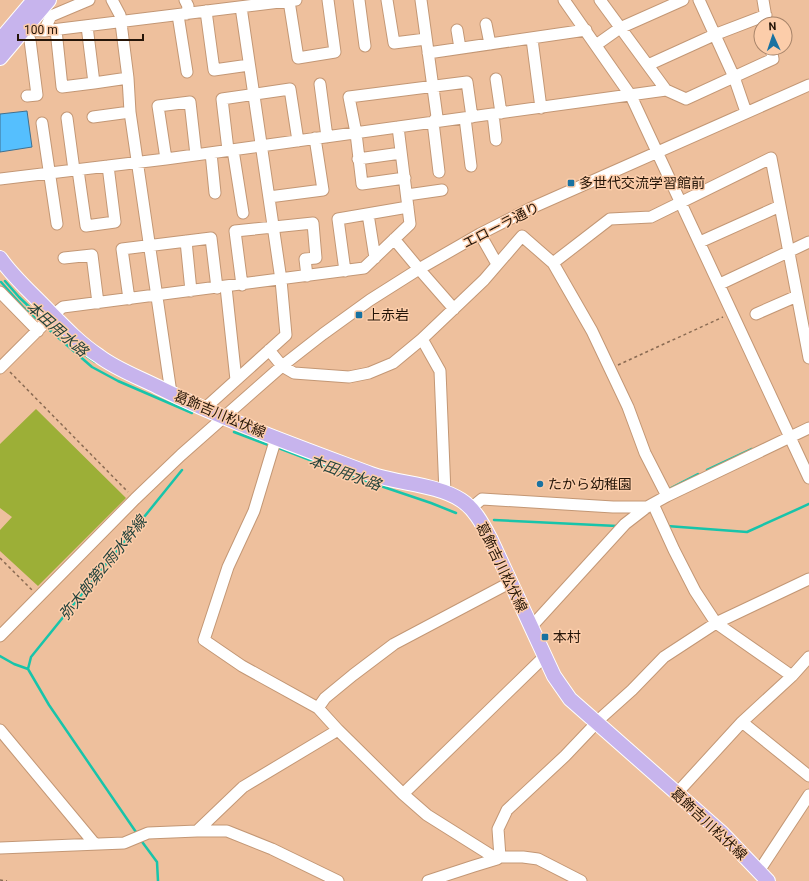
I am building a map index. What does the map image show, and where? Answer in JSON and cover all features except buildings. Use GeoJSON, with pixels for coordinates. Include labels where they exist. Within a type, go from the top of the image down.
{"type":"FeatureCollection","features":[{"type":"Feature","properties":{"kind":"main road"},"geometry":{"type":"LineString","coordinates":[[0,40],[34,0]]}},
{"type":"Feature","properties":{"kind":"main road"},"geometry":{"type":"LineString","coordinates":[[0,58],[49,0]]}},
{"type":"Feature","properties":{"kind":"main road","name":"葛飾吉川松伏線"},"geometry":{"type":"LineString","coordinates":[[0,258],[16,277],[83,345],[100,357],[204,409],[376,476],[445,492],[471,508],[481,521],[511,582],[544,656],[565,693],[596,723],[722,833],[764,876]]}},
{"type":"Feature","properties":{"kind":"street"},"geometry":{"type":"LineString","coordinates":[[44,31],[51,16],[89,0]]}},
{"type":"Feature","properties":{"kind":"street"},"geometry":{"type":"LineString","coordinates":[[112,0],[120,15],[128,78],[130,112],[171,393]]}},
{"type":"Feature","properties":{"kind":"street"},"geometry":{"type":"LineString","coordinates":[[185,0],[188,6],[183,14],[187,72]]}},
{"type":"Feature","properties":{"kind":"street"},"geometry":{"type":"LineString","coordinates":[[24,30],[56,30],[241,7],[272,1],[293,0],[298,58],[335,52],[328,0]]}},
{"type":"Feature","properties":{"kind":"street"},"geometry":{"type":"LineString","coordinates":[[359,0],[365,46]]}},
{"type":"Feature","properties":{"kind":"street"},"geometry":{"type":"LineString","coordinates":[[387,0],[394,43],[426,38]]}},
{"type":"Feature","properties":{"kind":"street"},"geometry":{"type":"LineString","coordinates":[[421,0],[437,117],[433,122],[440,172]]}},
{"type":"Feature","properties":{"kind":"street"},"geometry":{"type":"LineString","coordinates":[[564,0],[631,96],[720,284],[809,478]]}},
{"type":"Feature","properties":{"kind":"street"},"geometry":{"type":"LineString","coordinates":[[600,0],[666,90],[686,99],[773,59],[772,56]]}},
{"type":"Feature","properties":{"kind":"street"},"geometry":{"type":"LineString","coordinates":[[596,45],[620,28],[683,0]]}},
{"type":"Feature","properties":{"kind":"street"},"geometry":{"type":"LineString","coordinates":[[699,0],[734,77],[746,112]]}},
{"type":"Feature","properties":{"kind":"street"},"geometry":{"type":"LineString","coordinates":[[763,0],[765,16]]}},
{"type":"Feature","properties":{"kind":"street"},"geometry":{"type":"LineString","coordinates":[[204,409],[286,335],[281,280],[241,7]]}},
{"type":"Feature","properties":{"kind":"street"},"geometry":{"type":"LineString","coordinates":[[206,11],[214,70],[249,66]]}},
{"type":"Feature","properties":{"kind":"street"},"geometry":{"type":"LineString","coordinates":[[486,24],[490,44]]}},
{"type":"Feature","properties":{"kind":"street"},"geometry":{"type":"LineString","coordinates":[[648,65],[714,35],[753,24]]}},
{"type":"Feature","properties":{"kind":"street"},"geometry":{"type":"LineString","coordinates":[[87,26],[94,83]]}},
{"type":"Feature","properties":{"kind":"street"},"geometry":{"type":"LineString","coordinates":[[24,30],[30,40],[37,95],[27,96]]}},
{"type":"Feature","properties":{"kind":"street"},"geometry":{"type":"LineString","coordinates":[[56,30],[62,87],[128,78]]}},
{"type":"Feature","properties":{"kind":"street"},"geometry":{"type":"LineString","coordinates":[[457,30],[460,48]]}},
{"type":"Feature","properties":{"kind":"street"},"geometry":{"type":"LineString","coordinates":[[428,53],[586,30]]}},
{"type":"Feature","properties":{"kind":"street"},"geometry":{"type":"LineString","coordinates":[[532,39],[541,108]]}},
{"type":"Feature","properties":{"kind":"street"},"geometry":{"type":"LineString","coordinates":[[496,79],[496,140]]}},
{"type":"Feature","properties":{"kind":"street"},"geometry":{"type":"LineString","coordinates":[[405,178],[362,184],[356,133],[349,97],[467,82],[471,166]]}},
{"type":"Feature","properties":{"kind":"street"},"geometry":{"type":"LineString","coordinates":[[320,84],[327,137]]}},
{"type":"Feature","properties":{"kind":"street","name":"エローラ通り"},"geometry":{"type":"LineString","coordinates":[[0,636],[181,454],[282,366],[328,330],[370,300],[419,269],[480,234],[529,209],[809,85]]}},
{"type":"Feature","properties":{"kind":"street"},"geometry":{"type":"LineString","coordinates":[[243,213],[222,99],[290,89],[298,141]]}},
{"type":"Feature","properties":{"kind":"street"},"geometry":{"type":"LineString","coordinates":[[0,179],[166,159],[666,90]]}},
{"type":"Feature","properties":{"kind":"street"},"geometry":{"type":"LineString","coordinates":[[166,159],[158,106],[190,102],[196,154]]}},
{"type":"Feature","properties":{"kind":"street"},"geometry":{"type":"LineString","coordinates":[[93,117],[130,112]]}},
{"type":"Feature","properties":{"kind":"street"},"geometry":{"type":"LineString","coordinates":[[66,118],[86,226],[115,222],[108,166]]}},
{"type":"Feature","properties":{"kind":"street"},"geometry":{"type":"LineString","coordinates":[[42,123],[57,224]]}},
{"type":"Feature","properties":{"kind":"street"},"geometry":{"type":"LineString","coordinates":[[1,365],[63,307],[281,280],[364,268],[410,224],[398,127]]}},
{"type":"Feature","properties":{"kind":"street"},"geometry":{"type":"LineString","coordinates":[[269,197],[323,190],[315,138]]}},
{"type":"Feature","properties":{"kind":"street"},"geometry":{"type":"LineString","coordinates":[[211,152],[215,193]]}},
{"type":"Feature","properties":{"kind":"street"},"geometry":{"type":"LineString","coordinates":[[358,159],[402,153]]}},
{"type":"Feature","properties":{"kind":"street"},"geometry":{"type":"LineString","coordinates":[[553,263],[610,219],[651,217],[771,158],[809,358]]}},
{"type":"Feature","properties":{"kind":"street"},"geometry":{"type":"LineString","coordinates":[[407,195],[442,190]]}},
{"type":"Feature","properties":{"kind":"street"},"geometry":{"type":"LineString","coordinates":[[700,242],[780,206]]}},
{"type":"Feature","properties":{"kind":"street"},"geometry":{"type":"LineString","coordinates":[[345,271],[338,219],[408,207]]}},
{"type":"Feature","properties":{"kind":"street"},"geometry":{"type":"LineString","coordinates":[[368,214],[375,258]]}},
{"type":"Feature","properties":{"kind":"street"},"geometry":{"type":"LineString","coordinates":[[242,285],[235,231],[313,223],[316,258],[305,259],[307,276]]}},
{"type":"Feature","properties":{"kind":"street"},"geometry":{"type":"LineString","coordinates":[[480,234],[497,264]]}},
{"type":"Feature","properties":{"kind":"street"},"geometry":{"type":"LineString","coordinates":[[269,350],[282,366],[294,373],[349,378],[369,373],[392,363],[422,339],[484,280],[522,236],[553,263],[592,331],[628,407],[645,453],[667,496]]}},
{"type":"Feature","properties":{"kind":"street"},"geometry":{"type":"LineString","coordinates":[[129,299],[122,249],[211,238],[222,287],[236,380]]}},
{"type":"Feature","properties":{"kind":"street"},"geometry":{"type":"LineString","coordinates":[[394,239],[454,308]]}},
{"type":"Feature","properties":{"kind":"street"},"geometry":{"type":"LineString","coordinates":[[186,242],[191,291]]}},
{"type":"Feature","properties":{"kind":"street"},"geometry":{"type":"LineString","coordinates":[[720,284],[809,242]]}},
{"type":"Feature","properties":{"kind":"street"},"geometry":{"type":"LineString","coordinates":[[64,258],[92,255],[98,303]]}},
{"type":"Feature","properties":{"kind":"street"},"geometry":{"type":"LineString","coordinates":[[0,292],[38,331]]}},
{"type":"Feature","properties":{"kind":"street"},"geometry":{"type":"LineString","coordinates":[[756,314],[797,296]]}},
{"type":"Feature","properties":{"kind":"street"},"geometry":{"type":"LineString","coordinates":[[422,339],[440,371],[445,492]]}},
{"type":"Feature","properties":{"kind":"street"},"geometry":{"type":"LineString","coordinates":[[531,627],[625,524],[650,505],[809,428]]}},
{"type":"Feature","properties":{"kind":"street"},"geometry":{"type":"LineString","coordinates":[[276,438],[254,511],[228,567],[204,640],[242,666],[318,708],[338,730],[427,815],[499,858]]}},
{"type":"Feature","properties":{"kind":"street"},"geometry":{"type":"LineString","coordinates":[[471,508],[482,499],[613,507],[650,505]]}},
{"type":"Feature","properties":{"kind":"street"},"geometry":{"type":"LineString","coordinates":[[650,505],[695,592],[716,623],[792,676]]}},
{"type":"Feature","properties":{"kind":"street"},"geometry":{"type":"LineString","coordinates":[[499,858],[498,829],[507,810],[565,756],[596,723],[632,690],[664,657],[716,623],[809,579]]}},
{"type":"Feature","properties":{"kind":"street"},"geometry":{"type":"LineString","coordinates":[[318,708],[325,698],[394,644],[511,582]]}},
{"type":"Feature","properties":{"kind":"street"},"geometry":{"type":"LineString","coordinates":[[404,794],[544,656]]}},
{"type":"Feature","properties":{"kind":"street"},"geometry":{"type":"LineString","coordinates":[[677,793],[742,722],[792,676],[809,657]]}},
{"type":"Feature","properties":{"kind":"street"},"geometry":{"type":"LineString","coordinates":[[742,722],[809,776]]}},
{"type":"Feature","properties":{"kind":"street"},"geometry":{"type":"LineString","coordinates":[[0,730],[94,843]]}},
{"type":"Feature","properties":{"kind":"street"},"geometry":{"type":"LineString","coordinates":[[197,831],[243,787],[338,730]]}},
{"type":"Feature","properties":{"kind":"street"},"geometry":{"type":"LineString","coordinates":[[764,876],[809,795]]}},
{"type":"Feature","properties":{"kind":"street"},"geometry":{"type":"LineString","coordinates":[[0,848],[94,843],[124,843],[148,833],[227,831],[248,839],[338,881]]}},
{"type":"Feature","properties":{"kind":"street"},"geometry":{"type":"LineString","coordinates":[[428,881],[499,858],[523,857],[538,859],[581,881]]}},
{"type":"Feature","properties":{"kind":"path"},"geometry":{"type":"LineString","coordinates":[[610,368],[732,312]]}},
{"type":"Feature","properties":{"kind":"path"},"geometry":{"type":"LineString","coordinates":[[1,365],[135,499]]}},
{"type":"Feature","properties":{"kind":"path"},"geometry":{"type":"LineString","coordinates":[[0,558],[39,597]]}},
{"type":"Feature","properties":{"kind":"path"},"geometry":{"type":"LineString","coordinates":[[0,880],[7,881]]}},
{"type":"Feature","properties":{"kind":"green space"},"geometry":{"type":"Polygon","coordinates":[[[36,409],[126,498],[38,586],[0,551],[0,530],[12,517],[0,508],[0,444],[36,409]]]}},
{"type":"Feature","properties":{"kind":"waterway","name":"本田用水路"},"geometry":{"type":"LineString","coordinates":[[5,281],[44,321]]}},
{"type":"Feature","properties":{"kind":"waterway","name":"弥太郎第2雨水幹線"},"geometry":{"type":"LineString","coordinates":[[1,282],[24,308],[41,323]]}},
{"type":"Feature","properties":{"kind":"waterway","name":"弥太郎第2雨水幹線"},"geometry":{"type":"LineString","coordinates":[[48,324],[95,362]]}},
{"type":"Feature","properties":{"kind":"waterway","name":"弥太郎第2雨水幹線"},"geometry":{"type":"LineString","coordinates":[[45,326],[92,367],[118,381],[192,413]]}},
{"type":"Feature","properties":{"kind":"waterway","name":"本田用水路"},"geometry":{"type":"LineString","coordinates":[[234,432],[271,446]]}},
{"type":"Feature","properties":{"kind":"waterway","name":"本田用水路"},"geometry":{"type":"LineString","coordinates":[[276,447],[357,478],[456,513]]}},
{"type":"Feature","properties":{"kind":"waterway","name":"本田用水路"},"geometry":{"type":"LineString","coordinates":[[707,470],[752,449]]}},
{"type":"Feature","properties":{"kind":"waterway","name":"弥太郎第2雨水幹線"},"geometry":{"type":"LineString","coordinates":[[28,669],[31,657],[182,470]]}},
{"type":"Feature","properties":{"kind":"waterway","name":"本田用水路"},"geometry":{"type":"LineString","coordinates":[[671,488],[698,474]]}},
{"type":"Feature","properties":{"kind":"waterway"},"geometry":{"type":"LineString","coordinates":[[667,526],[747,532],[809,504]]}},
{"type":"Feature","properties":{"kind":"waterway","name":"本田用水路"},"geometry":{"type":"LineString","coordinates":[[494,520],[617,526]]}},
{"type":"Feature","properties":{"kind":"waterway"},"geometry":{"type":"LineString","coordinates":[[0,656],[14,664],[28,669],[49,705],[138,835]]}},
{"type":"Feature","properties":{"kind":"waterway"},"geometry":{"type":"LineString","coordinates":[[140,839],[157,862],[158,881]]}},
{"type":"Feature","properties":{"kind":"place","name":"多世代交流学習館前"},"geometry":{"type":"Point","coordinates":[571,183]}},
{"type":"Feature","properties":{"kind":"place","name":"上赤岩"},"geometry":{"type":"Point","coordinates":[359,315]}},
{"type":"Feature","properties":{"kind":"place","name":"たから幼稚園"},"geometry":{"type":"Point","coordinates":[540,484]}},
{"type":"Feature","properties":{"kind":"place","name":"本村"},"geometry":{"type":"Point","coordinates":[545,637]}}]}
